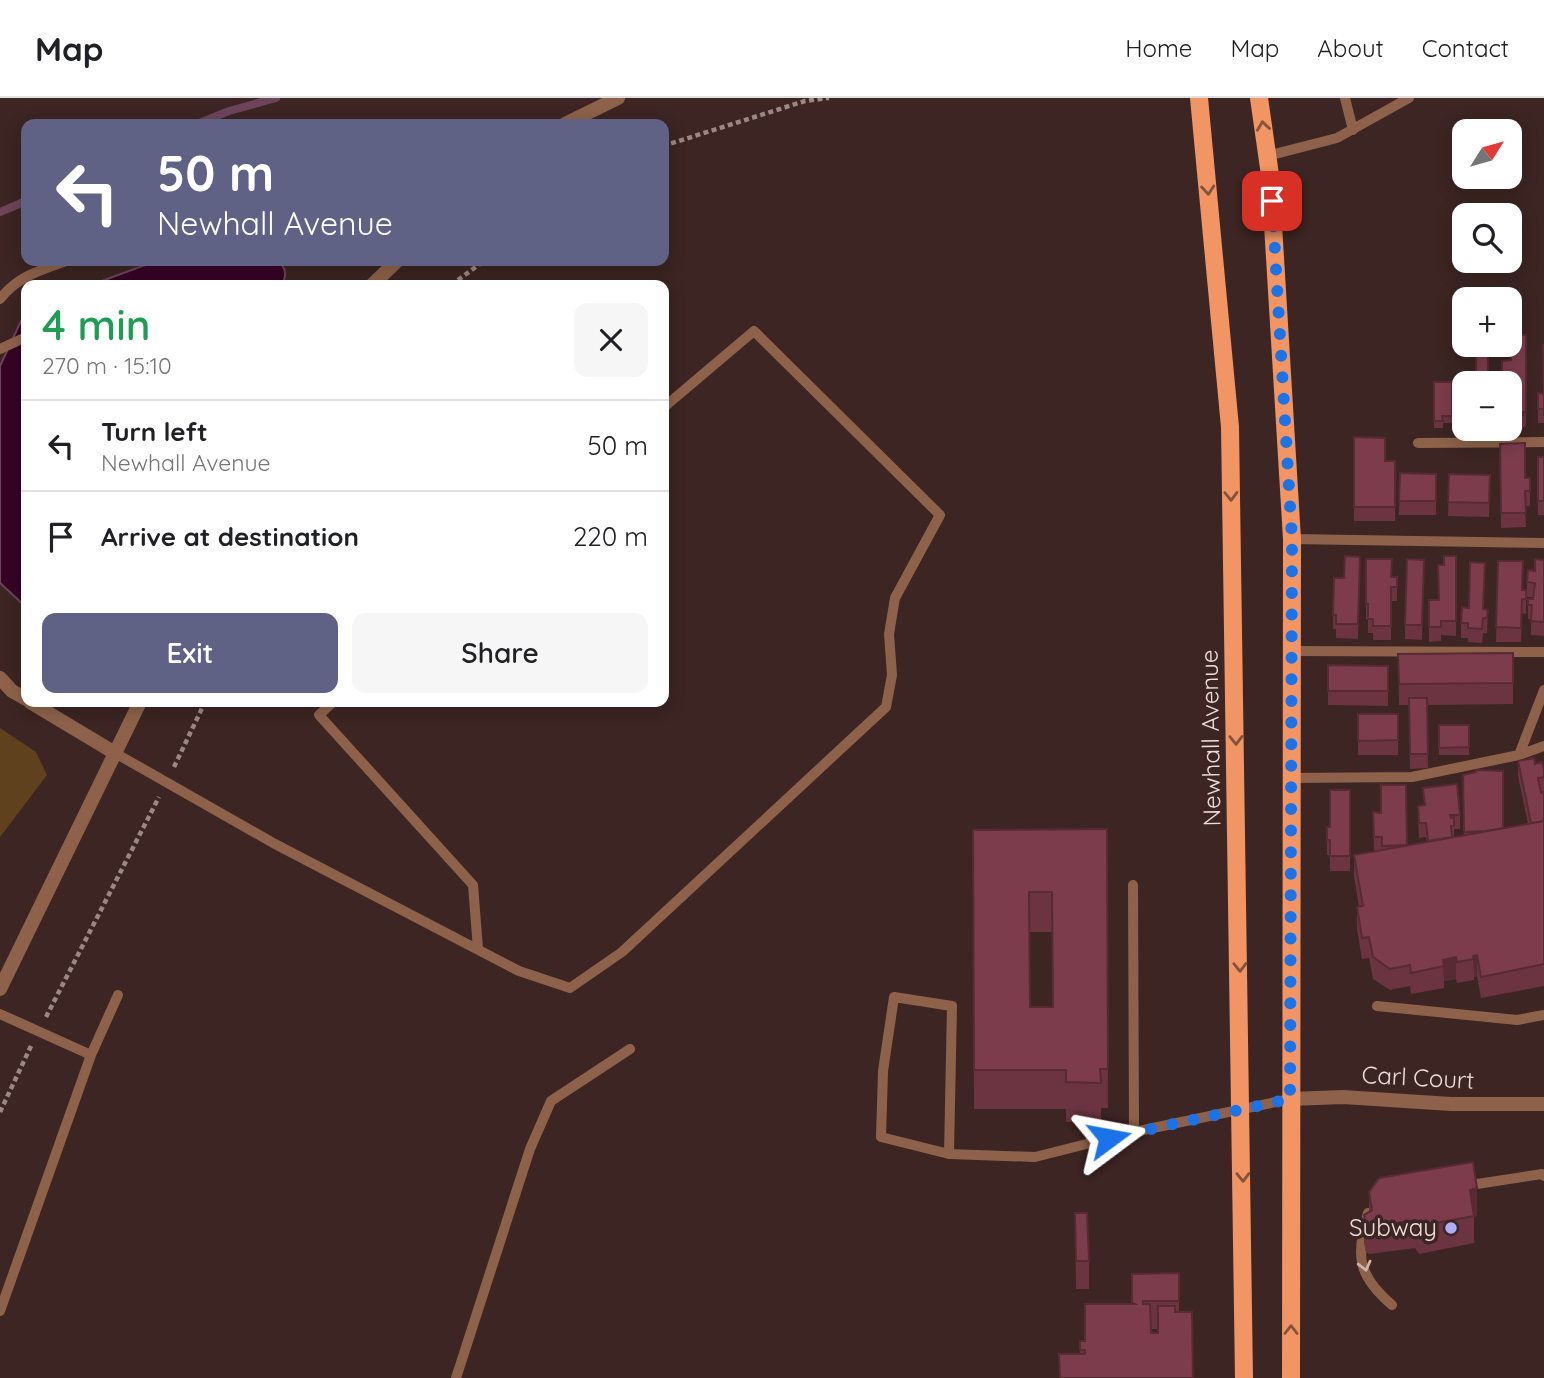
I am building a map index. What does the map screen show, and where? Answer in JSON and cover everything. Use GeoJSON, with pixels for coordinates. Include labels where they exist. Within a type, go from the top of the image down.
{"type":"FeatureCollection","features":[{"type":"Feature","properties":{"kind":"main road","name":"Newhall Avenue"},"geometry":{"type":"LineString","coordinates":[[1199,98],[1230,427],[1244,1378]]}},
{"type":"Feature","properties":{"kind":"main road"},"geometry":{"type":"LineString","coordinates":[[1259,98],[1267,156],[1292,539],[1291,1378]]}},
{"type":"Feature","properties":{"kind":"street"},"geometry":{"type":"LineString","coordinates":[[575,119],[618,98]]}},
{"type":"Feature","properties":{"kind":"street"},"geometry":{"type":"LineString","coordinates":[[377,280],[392,266]]}},
{"type":"Feature","properties":{"kind":"street"},"geometry":{"type":"LineString","coordinates":[[0,678],[21,697]]}},
{"type":"Feature","properties":{"kind":"street"},"geometry":{"type":"LineString","coordinates":[[38,707],[115,753]]}},
{"type":"Feature","properties":{"kind":"street"},"geometry":{"type":"LineString","coordinates":[[0,989],[138,707]]}},
{"type":"Feature","properties":{"kind":"street","name":"Carl Court"},"geometry":{"type":"LineString","coordinates":[[1290,1099],[1343,1097],[1451,1104],[1544,1104]]}},
{"type":"Feature","properties":{"kind":"lane"},"geometry":{"type":"LineString","coordinates":[[1345,98],[1353,130]]}},
{"type":"Feature","properties":{"kind":"lane"},"geometry":{"type":"LineString","coordinates":[[1267,156],[1337,138],[1409,98]]}},
{"type":"Feature","properties":{"kind":"lane"},"geometry":{"type":"LineString","coordinates":[[0,299],[20,280],[54,266]]}},
{"type":"Feature","properties":{"kind":"lane"},"geometry":{"type":"LineString","coordinates":[[115,753],[275,844],[519,971],[570,988],[622,951],[886,707],[892,676],[889,634],[895,598],[940,515],[754,331],[669,403]]}},
{"type":"Feature","properties":{"kind":"lane"},"geometry":{"type":"LineString","coordinates":[[0,349],[21,339]]}},
{"type":"Feature","properties":{"kind":"lane"},"geometry":{"type":"LineString","coordinates":[[1418,443],[1544,442]]}},
{"type":"Feature","properties":{"kind":"lane"},"geometry":{"type":"LineString","coordinates":[[1292,539],[1544,542]]}},
{"type":"Feature","properties":{"kind":"lane"},"geometry":{"type":"LineString","coordinates":[[1292,650],[1544,652]]}},
{"type":"Feature","properties":{"kind":"lane"},"geometry":{"type":"LineString","coordinates":[[1519,754],[1544,690]]}},
{"type":"Feature","properties":{"kind":"lane"},"geometry":{"type":"LineString","coordinates":[[327,707],[318,715],[473,885],[478,949]]}},
{"type":"Feature","properties":{"kind":"lane"},"geometry":{"type":"LineString","coordinates":[[1291,778],[1412,777],[1544,746]]}},
{"type":"Feature","properties":{"kind":"lane"},"geometry":{"type":"LineString","coordinates":[[1133,884],[1134,1132]]}},
{"type":"Feature","properties":{"kind":"lane"},"geometry":{"type":"LineString","coordinates":[[0,1311],[90,1055],[118,995]]}},
{"type":"Feature","properties":{"kind":"lane"},"geometry":{"type":"LineString","coordinates":[[949,1154],[952,1006],[894,997],[884,1071],[881,1137],[949,1154],[1035,1157],[1134,1132],[1290,1099]]}},
{"type":"Feature","properties":{"kind":"lane"},"geometry":{"type":"LineString","coordinates":[[1377,1006],[1517,1020],[1544,1015]]}},
{"type":"Feature","properties":{"kind":"lane"},"geometry":{"type":"LineString","coordinates":[[0,1014],[90,1055]]}},
{"type":"Feature","properties":{"kind":"lane"},"geometry":{"type":"LineString","coordinates":[[456,1378],[530,1149],[551,1101],[630,1049]]}},
{"type":"Feature","properties":{"kind":"lane"},"geometry":{"type":"LineString","coordinates":[[1449,1188],[1542,1174],[1544,1176]]}},
{"type":"Feature","properties":{"kind":"lane"},"geometry":{"type":"LineString","coordinates":[[1376,1205],[1368,1212],[1360,1240],[1363,1268],[1372,1288],[1392,1305]]}},
{"type":"Feature","properties":{"kind":"path"},"geometry":{"type":"LineString","coordinates":[[669,144],[805,101],[829,98]]}},
{"type":"Feature","properties":{"kind":"path"},"geometry":{"type":"LineString","coordinates":[[458,280],[477,266]]}},
{"type":"Feature","properties":{"kind":"path"},"geometry":{"type":"LineString","coordinates":[[0,1112],[203,707]]}},
{"type":"Feature","properties":{"kind":"shaded area"},"geometry":{"type":"Polygon","coordinates":[[[142,266],[282,266],[285,275],[284,280],[105,280],[142,266]]]}},
{"type":"Feature","properties":{"kind":"shaded area"},"geometry":{"type":"Polygon","coordinates":[[[21,321],[21,602],[0,583],[0,366],[21,321]]]}},
{"type":"Feature","properties":{"kind":"shaded area"},"geometry":{"type":"Polygon","coordinates":[[[0,728],[36,752],[47,775],[0,837],[0,728]]]}},
{"type":"Feature","properties":{"kind":"building"},"geometry":{"type":"Polygon","coordinates":[[[1522,335],[1526,335],[1526,412],[1523,412],[1523,415],[1522,371],[1502,371],[1502,361],[1511,360],[1511,357],[1522,357],[1522,335]]]}},
{"type":"Feature","properties":{"kind":"building"},"geometry":{"type":"Polygon","coordinates":[[[1476,357],[1488,357],[1488,371],[1476,371],[1476,357]]]}},
{"type":"Feature","properties":{"kind":"building"},"geometry":{"type":"Polygon","coordinates":[[[1434,382],[1452,382],[1452,416],[1442,416],[1443,421],[1434,421],[1434,382]]]}},
{"type":"Feature","properties":{"kind":"building"},"geometry":{"type":"Polygon","coordinates":[[[1538,393],[1544,394],[1544,409],[1538,409],[1538,393]]]}},
{"type":"Feature","properties":{"kind":"building"},"geometry":{"type":"Polygon","coordinates":[[[1354,437],[1385,438],[1385,461],[1395,461],[1395,507],[1354,507],[1354,437]]]}},
{"type":"Feature","properties":{"kind":"building"},"geometry":{"type":"Polygon","coordinates":[[[1525,443],[1525,478],[1530,478],[1530,491],[1525,491],[1526,513],[1501,513],[1500,444],[1525,443]]]}},
{"type":"Feature","properties":{"kind":"building"},"geometry":{"type":"Polygon","coordinates":[[[1538,457],[1544,457],[1544,501],[1538,501],[1538,457]]]}},
{"type":"Feature","properties":{"kind":"building"},"geometry":{"type":"Polygon","coordinates":[[[1400,473],[1436,474],[1436,501],[1399,501],[1400,473]]]}},
{"type":"Feature","properties":{"kind":"building"},"geometry":{"type":"Polygon","coordinates":[[[1449,474],[1490,475],[1489,503],[1448,502],[1449,474]]]}},
{"type":"Feature","properties":{"kind":"building"},"geometry":{"type":"Polygon","coordinates":[[[1345,556],[1360,557],[1358,624],[1336,624],[1336,615],[1333,615],[1334,578],[1344,578],[1345,556]]]}},
{"type":"Feature","properties":{"kind":"building"},"geometry":{"type":"Polygon","coordinates":[[[1444,556],[1456,556],[1456,621],[1441,621],[1441,627],[1429,627],[1429,600],[1439,600],[1438,565],[1444,565],[1444,556]]]}},
{"type":"Feature","properties":{"kind":"building"},"geometry":{"type":"Polygon","coordinates":[[[1366,559],[1392,559],[1391,577],[1397,577],[1397,587],[1391,587],[1391,626],[1373,626],[1373,619],[1368,619],[1366,559]]]}},
{"type":"Feature","properties":{"kind":"building"},"geometry":{"type":"Polygon","coordinates":[[[1407,559],[1424,560],[1422,625],[1405,625],[1407,559]]]}},
{"type":"Feature","properties":{"kind":"building"},"geometry":{"type":"Polygon","coordinates":[[[1535,559],[1544,560],[1544,622],[1531,621],[1532,605],[1528,605],[1528,599],[1533,599],[1535,583],[1527,582],[1528,570],[1535,571],[1535,559]]]}},
{"type":"Feature","properties":{"kind":"building"},"geometry":{"type":"Polygon","coordinates":[[[1498,561],[1523,561],[1522,590],[1526,590],[1526,599],[1522,599],[1521,628],[1496,627],[1498,561]]]}},
{"type":"Feature","properties":{"kind":"building"},"geometry":{"type":"Polygon","coordinates":[[[1470,562],[1485,563],[1483,609],[1488,610],[1487,618],[1483,618],[1482,629],[1468,628],[1468,623],[1461,623],[1462,607],[1469,608],[1470,562]]]}},
{"type":"Feature","properties":{"kind":"building"},"geometry":{"type":"Polygon","coordinates":[[[1513,653],[1513,683],[1399,684],[1398,654],[1513,653]]]}},
{"type":"Feature","properties":{"kind":"building"},"geometry":{"type":"Polygon","coordinates":[[[1328,665],[1388,666],[1388,691],[1328,691],[1328,665]]]}},
{"type":"Feature","properties":{"kind":"building"},"geometry":{"type":"Polygon","coordinates":[[[1409,698],[1427,698],[1428,754],[1410,754],[1409,698]]]}},
{"type":"Feature","properties":{"kind":"building"},"geometry":{"type":"Polygon","coordinates":[[[1358,714],[1398,714],[1398,740],[1358,741],[1358,714]]]}},
{"type":"Feature","properties":{"kind":"building"},"geometry":{"type":"Polygon","coordinates":[[[1439,725],[1469,725],[1469,747],[1439,748],[1439,725]]]}},
{"type":"Feature","properties":{"kind":"building"},"geometry":{"type":"Polygon","coordinates":[[[1534,758],[1535,764],[1542,762],[1544,770],[1544,777],[1538,778],[1541,793],[1544,792],[1544,821],[1531,823],[1518,761],[1534,758]]]}},
{"type":"Feature","properties":{"kind":"building"},"geometry":{"type":"Polygon","coordinates":[[[1475,770],[1503,771],[1503,828],[1464,832],[1463,775],[1476,772],[1475,770]]]}},
{"type":"Feature","properties":{"kind":"building"},"geometry":{"type":"Polygon","coordinates":[[[1457,784],[1460,815],[1450,815],[1451,818],[1454,817],[1452,837],[1428,841],[1426,823],[1419,823],[1418,806],[1425,805],[1423,788],[1457,784]]]}},
{"type":"Feature","properties":{"kind":"building"},"geometry":{"type":"Polygon","coordinates":[[[1381,785],[1406,785],[1407,845],[1382,846],[1382,837],[1374,837],[1373,812],[1381,813],[1381,785]]]}},
{"type":"Feature","properties":{"kind":"building"},"geometry":{"type":"Polygon","coordinates":[[[1330,790],[1350,790],[1350,856],[1330,856],[1327,827],[1330,827],[1330,790]]]}},
{"type":"Feature","properties":{"kind":"building"},"geometry":{"type":"Polygon","coordinates":[[[1544,821],[1544,964],[1481,977],[1477,955],[1473,956],[1474,959],[1457,962],[1456,957],[1443,960],[1444,966],[1411,973],[1410,965],[1390,969],[1373,957],[1369,937],[1362,938],[1357,907],[1363,906],[1354,855],[1544,821]]]}},
{"type":"Feature","properties":{"kind":"building"},"geometry":{"type":"Polygon","coordinates":[[[1107,829],[1108,1069],[1100,1069],[1101,1083],[1066,1082],[1066,1070],[974,1070],[973,830],[1107,829]],[[1029,892],[1030,1007],[1053,1007],[1052,892],[1029,892]]]}},
{"type":"Feature","properties":{"kind":"building"},"geometry":{"type":"Polygon","coordinates":[[[1473,1162],[1477,1188],[1470,1190],[1474,1216],[1419,1226],[1415,1220],[1370,1227],[1366,1225],[1364,1215],[1372,1210],[1369,1192],[1379,1178],[1473,1162]]]}},
{"type":"Feature","properties":{"kind":"building"},"geometry":{"type":"Polygon","coordinates":[[[1075,1213],[1087,1213],[1089,1261],[1076,1261],[1075,1213]]]}},
{"type":"Feature","properties":{"kind":"building"},"geometry":{"type":"Polygon","coordinates":[[[1179,1273],[1179,1301],[1143,1301],[1143,1304],[1150,1304],[1151,1333],[1158,1333],[1158,1306],[1175,1306],[1175,1312],[1192,1312],[1193,1378],[1060,1378],[1059,1354],[1085,1354],[1085,1350],[1080,1350],[1080,1341],[1085,1341],[1085,1304],[1135,1304],[1132,1302],[1132,1274],[1179,1273]]]}},
{"type":"Feature","properties":{"kind":"waterway"},"geometry":{"type":"LineString","coordinates":[[209,119],[276,98]]}},
{"type":"Feature","properties":{"kind":"waterway"},"geometry":{"type":"LineString","coordinates":[[0,212],[21,203]]}},
{"type":"Feature","properties":{"kind":"place","name":"Subway"},"geometry":{"type":"Point","coordinates":[1451,1228]}},
{"type":"Feature","properties":{"kind":"route"},"geometry":{"type":"LineString","coordinates":[[1109,1138],[1290,1099],[1292,539],[1272,201]]}}]}
